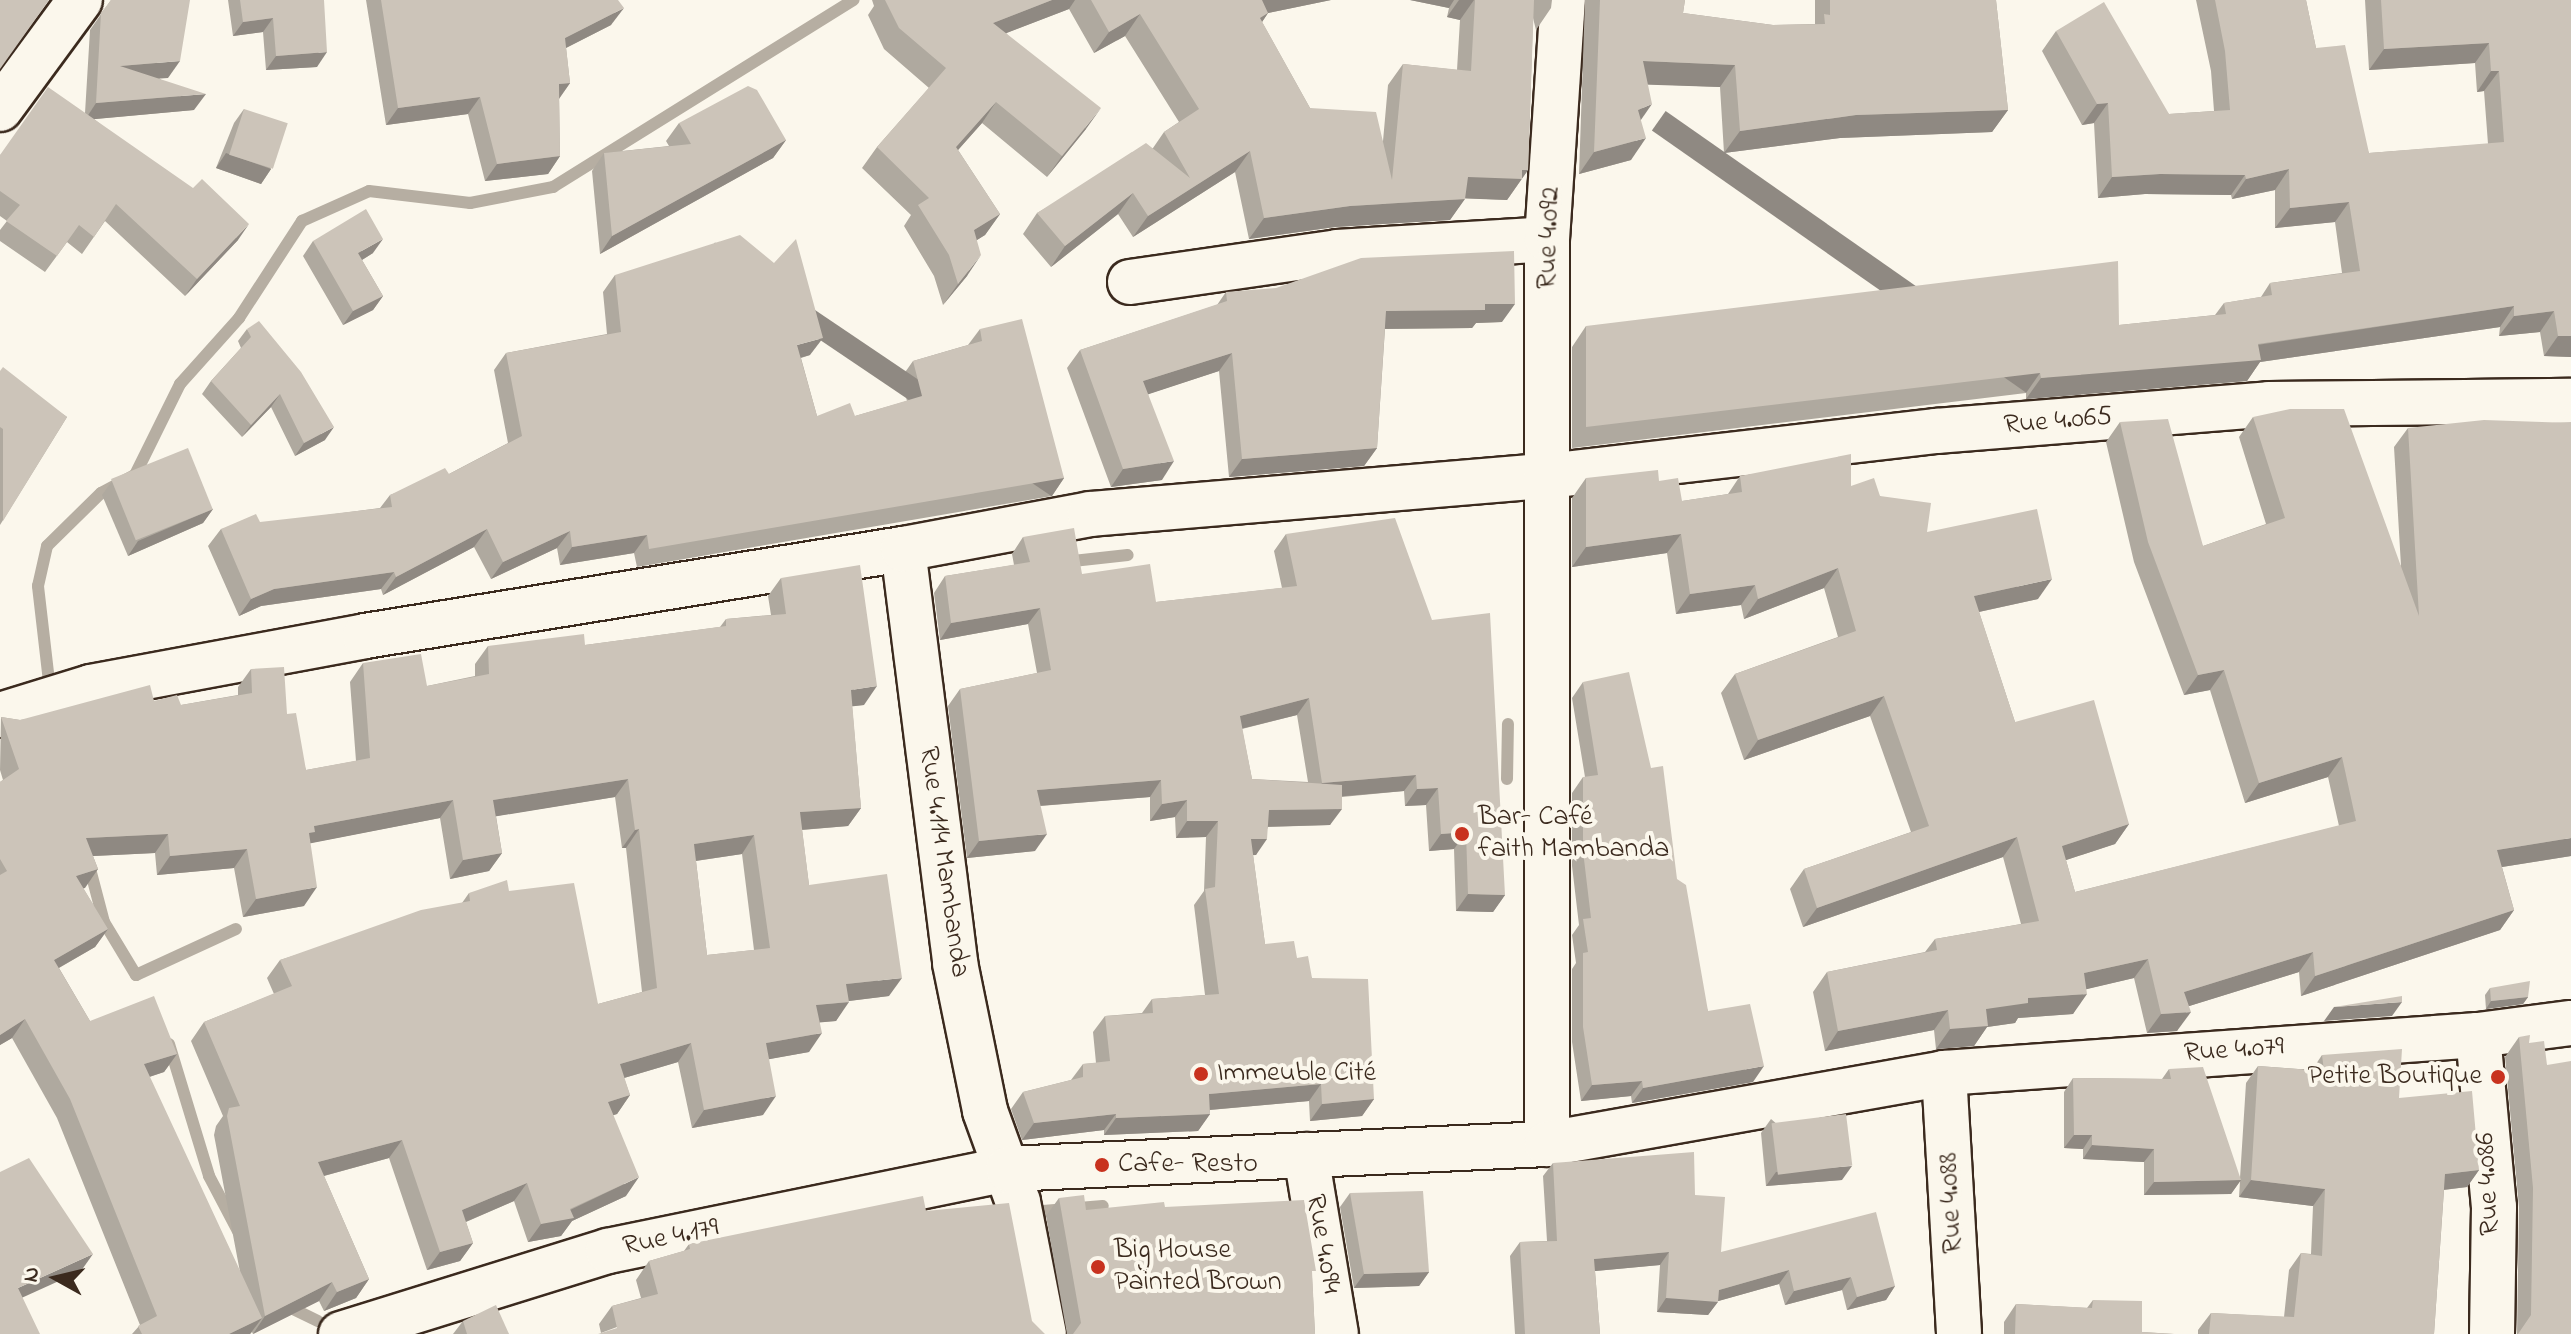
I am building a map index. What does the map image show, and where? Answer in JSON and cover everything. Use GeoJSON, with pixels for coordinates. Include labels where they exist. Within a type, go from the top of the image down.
{"type":"FeatureCollection","features":[{"type":"Feature","properties":{"kind":"street"},"geometry":{"type":"LineString","coordinates":[[0,109],[80,0]]}},
{"type":"Feature","properties":{"kind":"street","name":"Rue 4.092"},"geometry":{"type":"LineString","coordinates":[[1547,1144],[1547,239],[1563,0]]}},
{"type":"Feature","properties":{"kind":"street"},"geometry":{"type":"LineString","coordinates":[[1130,282],[1337,252],[1547,239]]}},
{"type":"Feature","properties":{"kind":"street","name":"Rue 4.065"},"geometry":{"type":"LineString","coordinates":[[0,715],[91,687],[365,636],[903,549],[1090,514],[1325,490],[1547,476],[1936,431],[2269,404],[2571,401]]}},
{"type":"Feature","properties":{"kind":"street","name":"Rue 4.114 Mambanda"},"geometry":{"type":"LineString","coordinates":[[903,549],[955,963],[985,1111],[1008,1169],[1044,1334]]}},
{"type":"Feature","properties":{"kind":"street","name":"Rue 4.079"},"geometry":{"type":"LineString","coordinates":[[1547,1144],[1944,1073],[2478,1035],[2571,1023]]}},
{"type":"Feature","properties":{"kind":"street","name":"Rue 4.086"},"geometry":{"type":"LineString","coordinates":[[2478,1035],[2494,1207],[2492,1334]]}},
{"type":"Feature","properties":{"kind":"street","name":"Rue 4.088"},"geometry":{"type":"LineString","coordinates":[[1944,1073],[1959,1334]]}},
{"type":"Feature","properties":{"kind":"street","name":"Rue 4.179"},"geometry":{"type":"LineString","coordinates":[[341,1334],[608,1251],[1008,1169],[1547,1144]]}},
{"type":"Feature","properties":{"kind":"street","name":"Rue 4.094"},"geometry":{"type":"LineString","coordinates":[[1306,1155],[1336,1334]]}},
{"type":"Feature","properties":{"kind":"building"},"geometry":{"type":"Polygon","coordinates":[[[0,0],[49,0],[0,69],[0,0]]]}},
{"type":"Feature","properties":{"kind":"building"},"geometry":{"type":"Polygon","coordinates":[[[111,0],[190,0],[180,61],[120,66],[206,94],[96,103],[101,13],[111,0]]]}},
{"type":"Feature","properties":{"kind":"building"},"geometry":{"type":"Polygon","coordinates":[[[240,0],[324,0],[327,52],[276,56],[273,18],[243,22],[240,0]]]}},
{"type":"Feature","properties":{"kind":"building"},"geometry":{"type":"Polygon","coordinates":[[[381,0],[618,0],[624,8],[565,38],[570,83],[559,84],[560,156],[497,164],[480,97],[398,108],[381,0]]]}},
{"type":"Feature","properties":{"kind":"building"},"geometry":{"type":"Polygon","coordinates":[[[885,0],[1052,0],[993,23],[1101,108],[1062,156],[996,102],[956,147],[1000,214],[974,230],[981,255],[958,284],[949,255],[918,205],[929,198],[877,147],[946,68],[899,28],[885,0]]]}},
{"type":"Feature","properties":{"kind":"building"},"geometry":{"type":"Polygon","coordinates":[[[1091,0],[1262,0],[1268,13],[1260,18],[1310,108],[1376,112],[1392,180],[1403,64],[1471,71],[1475,0],[1534,0],[1528,170],[1522,170],[1522,179],[1468,177],[1465,199],[1350,206],[1264,218],[1250,151],[1148,216],[1133,193],[1065,246],[1037,213],[1146,143],[1190,178],[1164,132],[1199,109],[1140,14],[1109,32],[1091,0]]]}},
{"type":"Feature","properties":{"kind":"building"},"geometry":{"type":"Polygon","coordinates":[[[1600,0],[1685,0],[1683,13],[1773,25],[1825,24],[1824,14],[1830,15],[1830,0],[1996,0],[2008,110],[1856,115],[1740,131],[1735,65],[1643,61],[1652,104],[1638,110],[1646,138],[1594,152],[1600,0]]]}},
{"type":"Feature","properties":{"kind":"building"},"geometry":{"type":"Polygon","coordinates":[[[2215,0],[2306,0],[2316,48],[2345,45],[2369,153],[2504,142],[2499,71],[2491,71],[2489,43],[2384,49],[2381,0],[2571,0],[2571,336],[2558,336],[2554,311],[2514,316],[2514,306],[2258,344],[2261,360],[2041,378],[2040,373],[1586,427],[1586,326],[2118,261],[2119,325],[2226,314],[2224,303],[2272,295],[2270,283],[2360,271],[2349,202],[2290,208],[2289,169],[2246,179],[2245,175],[2112,177],[2108,103],[2097,104],[2056,31],[2104,2],[2169,114],[2230,110],[2225,51],[2215,0]]]}},
{"type":"Feature","properties":{"kind":"building"},"geometry":{"type":"Polygon","coordinates":[[[748,86],[757,90],[786,140],[612,236],[604,153],[691,144],[679,123],[748,86]]]}},
{"type":"Feature","properties":{"kind":"building"},"geometry":{"type":"Polygon","coordinates":[[[48,87],[193,188],[202,179],[249,224],[197,279],[116,204],[94,237],[79,225],[57,256],[6,221],[20,205],[0,191],[0,155],[48,87]]]}},
{"type":"Feature","properties":{"kind":"building"},"geometry":{"type":"Polygon","coordinates":[[[244,109],[288,123],[273,169],[229,155],[244,109]]]}},
{"type":"Feature","properties":{"kind":"building"},"geometry":{"type":"Polygon","coordinates":[[[366,209],[383,239],[358,253],[383,296],[353,311],[313,241],[366,209]]]}},
{"type":"Feature","properties":{"kind":"building"},"geometry":{"type":"Polygon","coordinates":[[[740,235],[774,263],[796,239],[823,338],[797,345],[817,416],[850,403],[855,416],[922,396],[913,361],[982,341],[980,329],[1022,319],[1064,478],[649,549],[647,535],[572,547],[570,531],[503,562],[487,529],[396,577],[394,572],[274,589],[251,599],[221,529],[256,514],[260,522],[392,507],[390,495],[445,468],[449,474],[522,436],[506,353],[621,332],[615,275],[740,235]]]}},
{"type":"Feature","properties":{"kind":"building"},"geometry":{"type":"Polygon","coordinates":[[[1514,251],[1515,304],[1485,304],[1485,310],[1386,311],[1377,448],[1242,459],[1232,353],[1143,381],[1174,461],[1123,469],[1080,350],[1227,301],[1226,292],[1276,288],[1361,258],[1514,251]]]}},
{"type":"Feature","properties":{"kind":"building"},"geometry":{"type":"Polygon","coordinates":[[[259,321],[301,372],[334,427],[304,443],[280,394],[251,425],[211,381],[251,337],[247,329],[259,321]]]}},
{"type":"Feature","properties":{"kind":"building"},"geometry":{"type":"Polygon","coordinates":[[[3,367],[67,417],[3,521],[0,371],[3,367]]]}},
{"type":"Feature","properties":{"kind":"building"},"geometry":{"type":"Polygon","coordinates":[[[2290,409],[2344,409],[2419,616],[2408,428],[2484,420],[2571,423],[2571,838],[2497,850],[2514,910],[2315,976],[2313,952],[2184,992],[2191,1012],[2161,1014],[2148,959],[2084,973],[2087,994],[2028,998],[2028,1003],[1986,1009],[1988,1026],[1950,1029],[1948,1010],[1838,1031],[1827,972],[1937,950],[1935,939],[2039,921],[2017,837],[1817,908],[1804,869],[1929,826],[1884,696],[1758,740],[1735,674],[1856,631],[1838,568],[1758,599],[1755,585],[1690,594],[1681,534],[1586,547],[1586,478],[1658,470],[1659,481],[1678,478],[1682,501],[1742,492],[1740,476],[1851,454],[1851,486],[1874,478],[1880,496],[1931,503],[1927,532],[2037,509],[2052,579],[1974,596],[2015,722],[2094,700],[2129,824],[2062,846],[2075,892],[2356,821],[2342,757],[2259,783],[2224,670],[2198,675],[2148,542],[2120,422],[2168,419],[2203,546],[2285,518],[2253,417],[2290,409]]]}},
{"type":"Feature","properties":{"kind":"building"},"geometry":{"type":"Polygon","coordinates":[[[188,448],[213,509],[136,540],[111,479],[188,448]]]}},
{"type":"Feature","properties":{"kind":"building"},"geometry":{"type":"Polygon","coordinates":[[[1395,518],[1432,620],[1490,613],[1505,895],[1468,894],[1466,832],[1441,834],[1438,788],[1417,789],[1416,775],[1322,783],[1309,698],[1240,716],[1252,779],[1342,785],[1342,809],[1269,810],[1267,839],[1251,839],[1265,944],[1294,941],[1297,958],[1308,956],[1312,978],[1368,979],[1374,1099],[1322,1104],[1321,1084],[1209,1094],[1210,1114],[1116,1118],[1116,1114],[1034,1123],[1023,1092],[1083,1077],[1083,1064],[1110,1061],[1105,1016],[1153,1013],[1152,999],[1219,994],[1205,889],[1215,887],[1218,821],[1187,821],[1187,800],[1162,804],[1161,780],[1037,790],[1047,834],[979,841],[960,689],[1051,670],[1040,608],[951,623],[945,576],[1030,562],[1023,537],[1074,528],[1082,574],[1150,564],[1156,602],[1297,586],[1286,534],[1395,518]]]}},
{"type":"Feature","properties":{"kind":"building"},"geometry":{"type":"Polygon","coordinates":[[[860,565],[877,686],[851,690],[861,808],[800,812],[809,885],[887,874],[902,978],[846,984],[849,1002],[816,1005],[822,1033],[766,1043],[776,1096],[704,1110],[691,1043],[620,1064],[630,1095],[608,1102],[639,1177],[570,1209],[574,1218],[541,1224],[527,1183],[462,1210],[473,1243],[440,1252],[402,1140],[318,1162],[369,1279],[337,1292],[332,1282],[265,1316],[227,1116],[229,1108],[240,1106],[204,1022],[292,986],[280,960],[421,910],[470,901],[469,893],[507,880],[509,891],[574,883],[598,1004],[657,988],[639,829],[635,830],[628,779],[493,800],[502,853],[463,860],[453,800],[314,826],[315,832],[309,833],[317,887],[256,899],[247,849],[170,856],[168,834],[86,838],[98,869],[76,876],[108,929],[54,960],[90,1021],[154,996],[177,1054],[144,1064],[262,1318],[229,1334],[142,1334],[138,1326],[157,1316],[70,1099],[25,1019],[0,1035],[0,875],[7,871],[0,859],[0,782],[19,769],[1,717],[20,720],[150,685],[154,701],[177,695],[181,705],[252,693],[251,669],[284,667],[287,714],[296,713],[306,770],[370,758],[363,663],[421,654],[427,686],[489,674],[488,646],[584,634],[585,645],[726,626],[726,619],[786,614],[781,578],[860,565]],[[754,835],[694,844],[707,955],[770,948],[754,835]]]}},
{"type":"Feature","properties":{"kind":"building"},"geometry":{"type":"Polygon","coordinates":[[[1629,672],[1651,768],[1663,766],[1677,879],[1686,885],[1708,1011],[1750,1004],[1764,1066],[1643,1088],[1642,1081],[1592,1085],[1583,1027],[1583,953],[1588,952],[1583,919],[1591,918],[1583,851],[1583,777],[1598,775],[1583,682],[1629,672]]]}},
{"type":"Feature","properties":{"kind":"building"},"geometry":{"type":"Polygon","coordinates":[[[2530,981],[2528,997],[2491,1001],[2490,988],[2530,981]]]}},
{"type":"Feature","properties":{"kind":"building"},"geometry":{"type":"Polygon","coordinates":[[[2402,996],[2402,1002],[2334,1007],[2402,996]]]}},
{"type":"Feature","properties":{"kind":"building"},"geometry":{"type":"Polygon","coordinates":[[[2530,1035],[2529,1043],[2544,1041],[2547,1065],[2571,1061],[2571,1334],[2518,1334],[2531,1315],[2533,1188],[2519,1037],[2530,1035]]]}},
{"type":"Feature","properties":{"kind":"building"},"geometry":{"type":"Polygon","coordinates":[[[2402,1049],[2399,1098],[2472,1091],[2479,1170],[2445,1174],[2434,1334],[2209,1334],[2211,1313],[2294,1317],[2301,1253],[2322,1256],[2325,1189],[2251,1180],[2258,1066],[2324,1071],[2322,1055],[2402,1049]]]}},
{"type":"Feature","properties":{"kind":"building"},"geometry":{"type":"Polygon","coordinates":[[[2203,1067],[2241,1180],[2154,1182],[2154,1149],[2092,1145],[2092,1135],[2074,1135],[2073,1078],[2171,1079],[2169,1069],[2203,1067]]]}},
{"type":"Feature","properties":{"kind":"building"},"geometry":{"type":"Polygon","coordinates":[[[1846,1114],[1852,1166],[1778,1175],[1772,1123],[1846,1114]]]}},
{"type":"Feature","properties":{"kind":"building"},"geometry":{"type":"Polygon","coordinates":[[[1694,1152],[1695,1195],[1725,1197],[1721,1252],[1876,1212],[1895,1286],[1857,1297],[1851,1277],[1794,1291],[1789,1270],[1719,1290],[1718,1302],[1666,1298],[1669,1252],[1594,1259],[1600,1334],[1525,1334],[1520,1242],[1557,1241],[1553,1163],[1694,1152]]]}},
{"type":"Feature","properties":{"kind":"building"},"geometry":{"type":"Polygon","coordinates":[[[29,1158],[93,1254],[18,1288],[40,1334],[0,1334],[0,1172],[29,1158]]]}},
{"type":"Feature","properties":{"kind":"building"},"geometry":{"type":"Polygon","coordinates":[[[1423,1191],[1429,1272],[1364,1274],[1350,1193],[1423,1191]]]}},
{"type":"Feature","properties":{"kind":"building"},"geometry":{"type":"Polygon","coordinates":[[[1084,1195],[1086,1210],[1164,1202],[1165,1207],[1304,1200],[1316,1271],[1312,1271],[1315,1334],[1073,1334],[1081,1323],[1059,1198],[1084,1195]]]}},
{"type":"Feature","properties":{"kind":"building"},"geometry":{"type":"Polygon","coordinates":[[[923,1196],[926,1211],[1009,1203],[1032,1321],[1045,1334],[598,1334],[617,1328],[612,1306],[658,1294],[649,1261],[690,1249],[689,1244],[923,1196]]]}},
{"type":"Feature","properties":{"kind":"building"},"geometry":{"type":"Polygon","coordinates":[[[2093,1300],[2142,1301],[2142,1332],[2174,1334],[2015,1334],[2016,1304],[2092,1308],[2093,1300]]]}},
{"type":"Feature","properties":{"kind":"building"},"geometry":{"type":"Polygon","coordinates":[[[496,1305],[509,1334],[467,1334],[463,1321],[496,1305]]]}},
{"type":"Feature","properties":{"kind":"waterway"},"geometry":{"type":"LineString","coordinates":[[50,690],[38,586],[47,546],[101,493],[135,475],[180,384],[239,318],[302,221],[369,191],[470,203],[553,187],[853,0]]}},
{"type":"Feature","properties":{"kind":"waterway"},"geometry":{"type":"LineString","coordinates":[[1064,562],[1128,555]]}},
{"type":"Feature","properties":{"kind":"waterway"},"geometry":{"type":"LineString","coordinates":[[1507,779],[1508,724]]}},
{"type":"Feature","properties":{"kind":"waterway"},"geometry":{"type":"LineString","coordinates":[[89,865],[104,922],[136,975],[236,929]]}},
{"type":"Feature","properties":{"kind":"waterway"},"geometry":{"type":"LineString","coordinates":[[169,1044],[209,1176],[238,1231]]}},
{"type":"Feature","properties":{"kind":"waterway"},"geometry":{"type":"LineString","coordinates":[[1031,1212],[1103,1206]]}},
{"type":"Feature","properties":{"kind":"waterway"},"geometry":{"type":"LineString","coordinates":[[283,1304],[318,1321]]}},
{"type":"Feature","properties":{"kind":"place","name":"Bar- Café faith Mambanda"},"geometry":{"type":"Point","coordinates":[1462,834]}},
{"type":"Feature","properties":{"kind":"place","name":"Immeuble Cité"},"geometry":{"type":"Point","coordinates":[1201,1074]}},
{"type":"Feature","properties":{"kind":"place","name":"Petite Boutique"},"geometry":{"type":"Point","coordinates":[2498,1077]}},
{"type":"Feature","properties":{"kind":"place","name":"Cafe- Resto"},"geometry":{"type":"Point","coordinates":[1102,1165]}},
{"type":"Feature","properties":{"kind":"place","name":"Big House Painted Brown"},"geometry":{"type":"Point","coordinates":[1098,1267]}}]}
